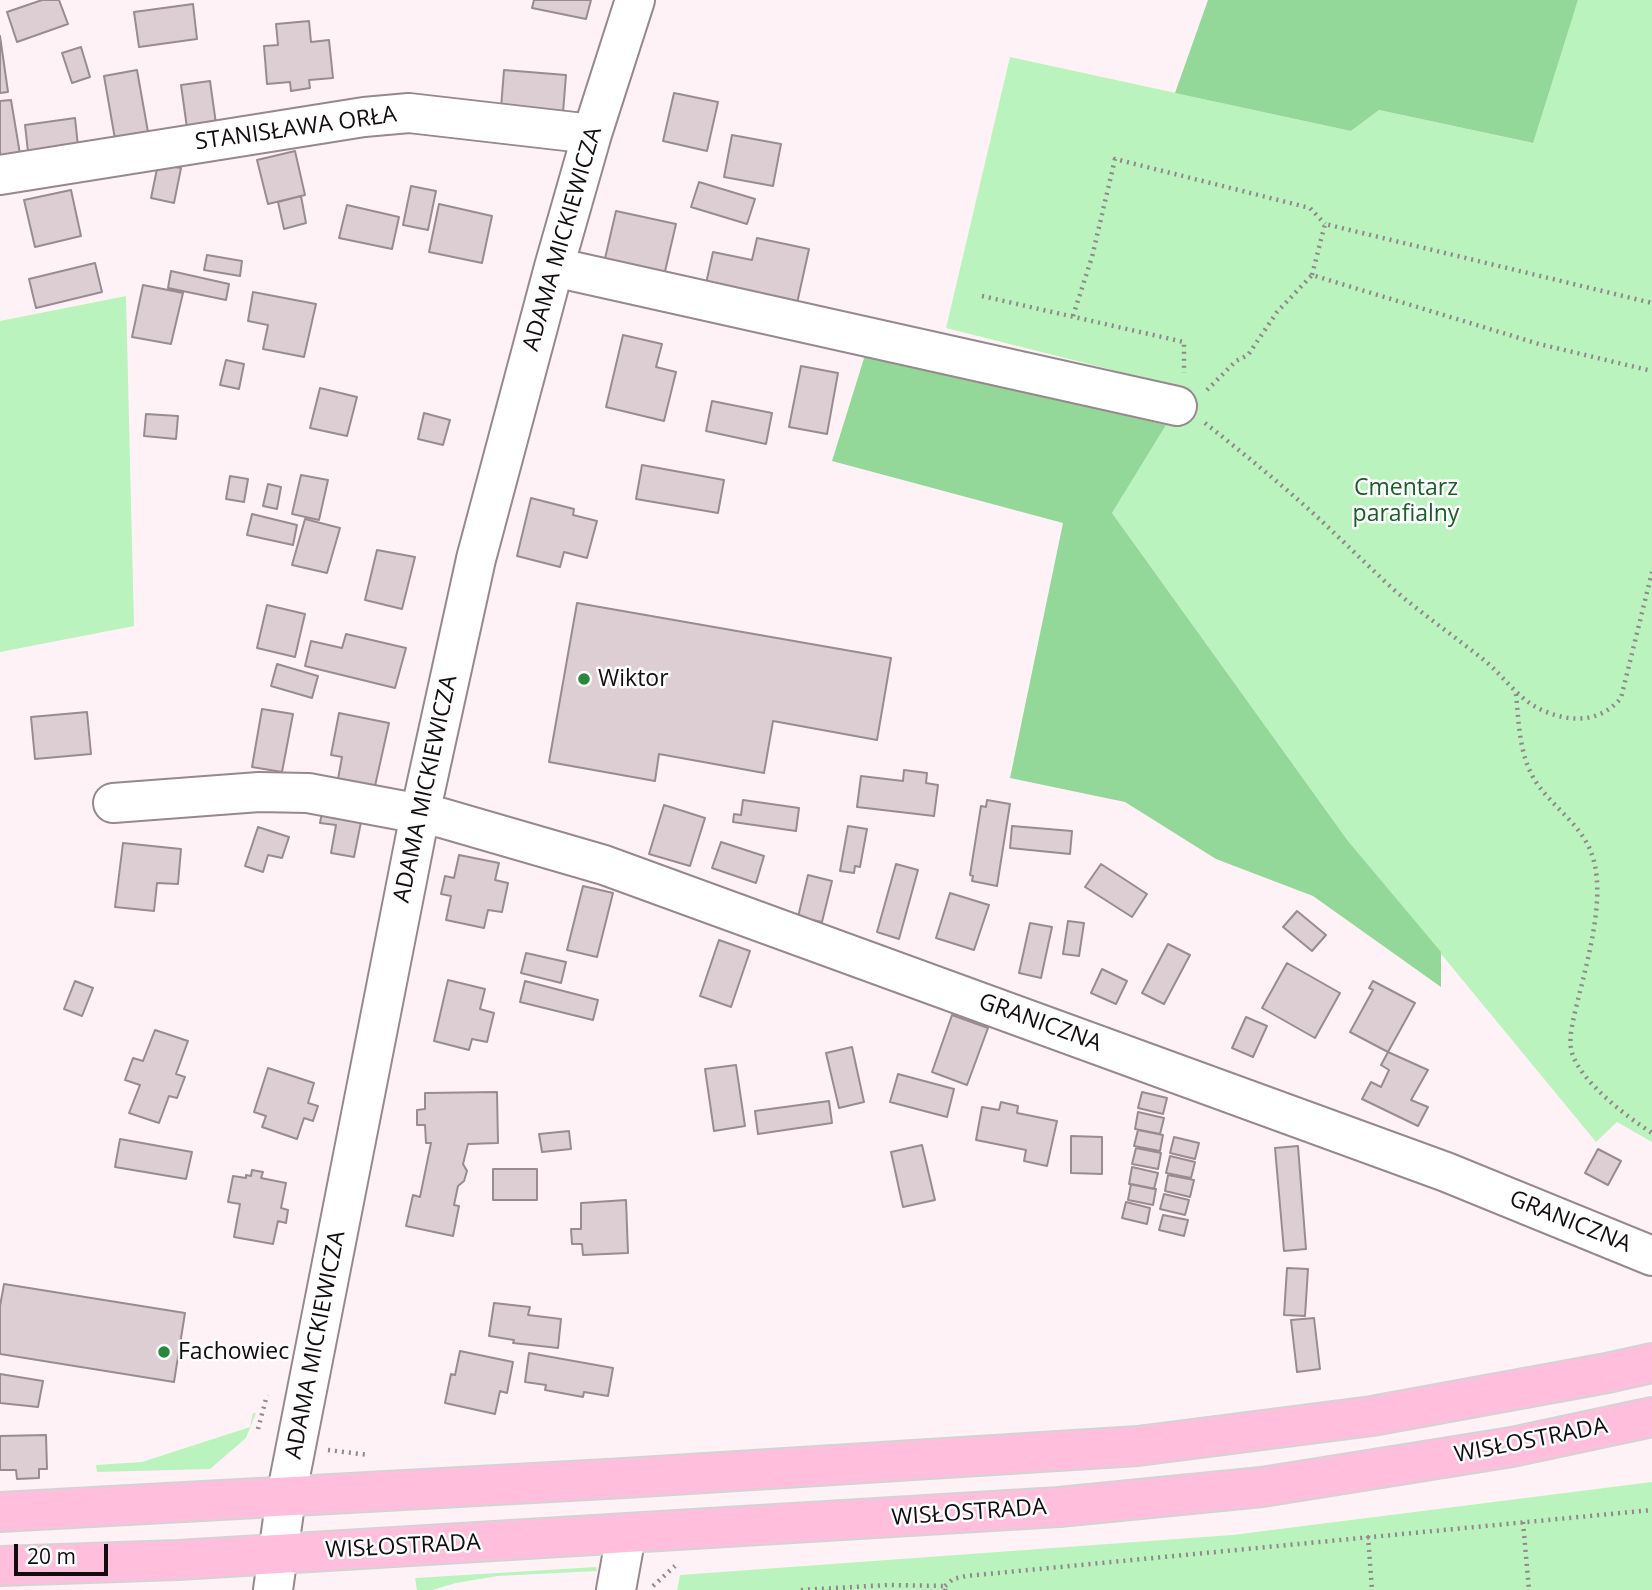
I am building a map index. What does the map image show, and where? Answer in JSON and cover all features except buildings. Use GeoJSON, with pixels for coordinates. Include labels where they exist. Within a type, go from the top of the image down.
{"type":"FeatureCollection","features":[{"type":"Feature","properties":{"kind":"main road"},"geometry":{"type":"LineString","coordinates":[[0,1512],[625,1478],[1138,1446],[1372,1416],[1652,1363]]}},
{"type":"Feature","properties":{"kind":"main road","name":"WISŁOSTRADA"},"geometry":{"type":"LineString","coordinates":[[0,1566],[276,1572],[626,1535],[1046,1508],[1262,1487],[1512,1447],[1652,1417]]}},
{"type":"Feature","properties":{"kind":"street","name":"ADAMA MICKIEWICZA"},"geometry":{"type":"LineString","coordinates":[[276,1572],[286,1497],[419,814],[476,559],[554,267],[592,134],[635,0]]}},
{"type":"Feature","properties":{"kind":"street","name":"STANISŁAWA ORŁA"},"geometry":{"type":"LineString","coordinates":[[0,175],[364,117],[409,113],[592,134]]}},
{"type":"Feature","properties":{"kind":"street"},"geometry":{"type":"LineString","coordinates":[[554,267],[1184,409]]}},
{"type":"Feature","properties":{"kind":"street","name":"GRANICZNA"},"geometry":{"type":"LineString","coordinates":[[113,803],[259,792],[308,793],[442,818],[604,865],[1446,1172],[1652,1256]]}},
{"type":"Feature","properties":{"kind":"street"},"geometry":{"type":"LineString","coordinates":[[616,1590],[626,1535]]}},
{"type":"Feature","properties":{"kind":"path"},"geometry":{"type":"LineString","coordinates":[[1073,316],[1092,257],[1115,159],[1310,208],[1325,224],[1652,303]]}},
{"type":"Feature","properties":{"kind":"path"},"geometry":{"type":"LineString","coordinates":[[1325,224],[1312,275],[1277,313],[1248,355],[1236,361],[1206,392],[1184,409],[1315,514],[1419,611],[1486,662],[1516,694],[1543,711],[1563,718],[1582,720],[1599,716],[1621,698],[1652,572]]}},
{"type":"Feature","properties":{"kind":"path"},"geometry":{"type":"LineString","coordinates":[[1312,275],[1539,344],[1652,370]]}},
{"type":"Feature","properties":{"kind":"path"},"geometry":{"type":"LineString","coordinates":[[982,296],[1184,342],[1184,364]]}},
{"type":"Feature","properties":{"kind":"path"},"geometry":{"type":"LineString","coordinates":[[1516,694],[1521,742],[1535,781],[1584,839],[1593,856],[1596,871],[1596,919],[1573,1021],[1572,1052],[1578,1066],[1590,1081],[1624,1113],[1652,1133]]}},
{"type":"Feature","properties":{"kind":"path"},"geometry":{"type":"LineString","coordinates":[[338,1450],[377,1456]]}},
{"type":"Feature","properties":{"kind":"path"},"geometry":{"type":"LineString","coordinates":[[802,1590],[887,1585],[945,1588],[953,1579],[966,1576],[1652,1510]]}},
{"type":"Feature","properties":{"kind":"path"},"geometry":{"type":"LineString","coordinates":[[1523,1522],[1529,1590]]}},
{"type":"Feature","properties":{"kind":"path"},"geometry":{"type":"LineString","coordinates":[[1368,1536],[1372,1590]]}},
{"type":"Feature","properties":{"kind":"green space"},"geometry":{"type":"Polygon","coordinates":[[[1208,0],[1578,0],[1533,143],[1379,110],[1351,131],[1175,93],[1208,0]]]}},
{"type":"Feature","properties":{"kind":"green space","name":"Cmentarz parafialny"},"geometry":{"type":"Polygon","coordinates":[[[1578,0],[1652,0],[1652,1142],[1617,1122],[1596,1142],[1348,841],[1112,513],[1188,389],[946,328],[1010,57],[1351,131],[1379,110],[1532,143],[1578,0]]]}},
{"type":"Feature","properties":{"kind":"green space"},"geometry":{"type":"Polygon","coordinates":[[[126,296],[134,626],[0,652],[0,321],[126,296]]]}},
{"type":"Feature","properties":{"kind":"green space"},"geometry":{"type":"Polygon","coordinates":[[[865,355],[1166,425],[1112,513],[1348,841],[1441,952],[1441,987],[1313,896],[1216,859],[1125,802],[1010,778],[1063,523],[832,461],[865,355]]]}},
{"type":"Feature","properties":{"kind":"green space"},"geometry":{"type":"Polygon","coordinates":[[[253,1413],[256,1413],[246,1438],[210,1469],[97,1472],[96,1465],[142,1462],[250,1427],[253,1413]]]}},
{"type":"Feature","properties":{"kind":"green space"},"geometry":{"type":"Polygon","coordinates":[[[1652,1482],[1652,1590],[677,1590],[680,1575],[1232,1535],[1652,1482]]]}},
{"type":"Feature","properties":{"kind":"green space"},"geometry":{"type":"Polygon","coordinates":[[[596,1567],[597,1571],[498,1576],[432,1590],[417,1590],[415,1578],[596,1567]]]}},
{"type":"Feature","properties":{"kind":"place","name":"Wiktor"},"geometry":{"type":"Point","coordinates":[584,679]}},
{"type":"Feature","properties":{"kind":"place","name":"Fachowiec"},"geometry":{"type":"Point","coordinates":[164,1352]}}]}
